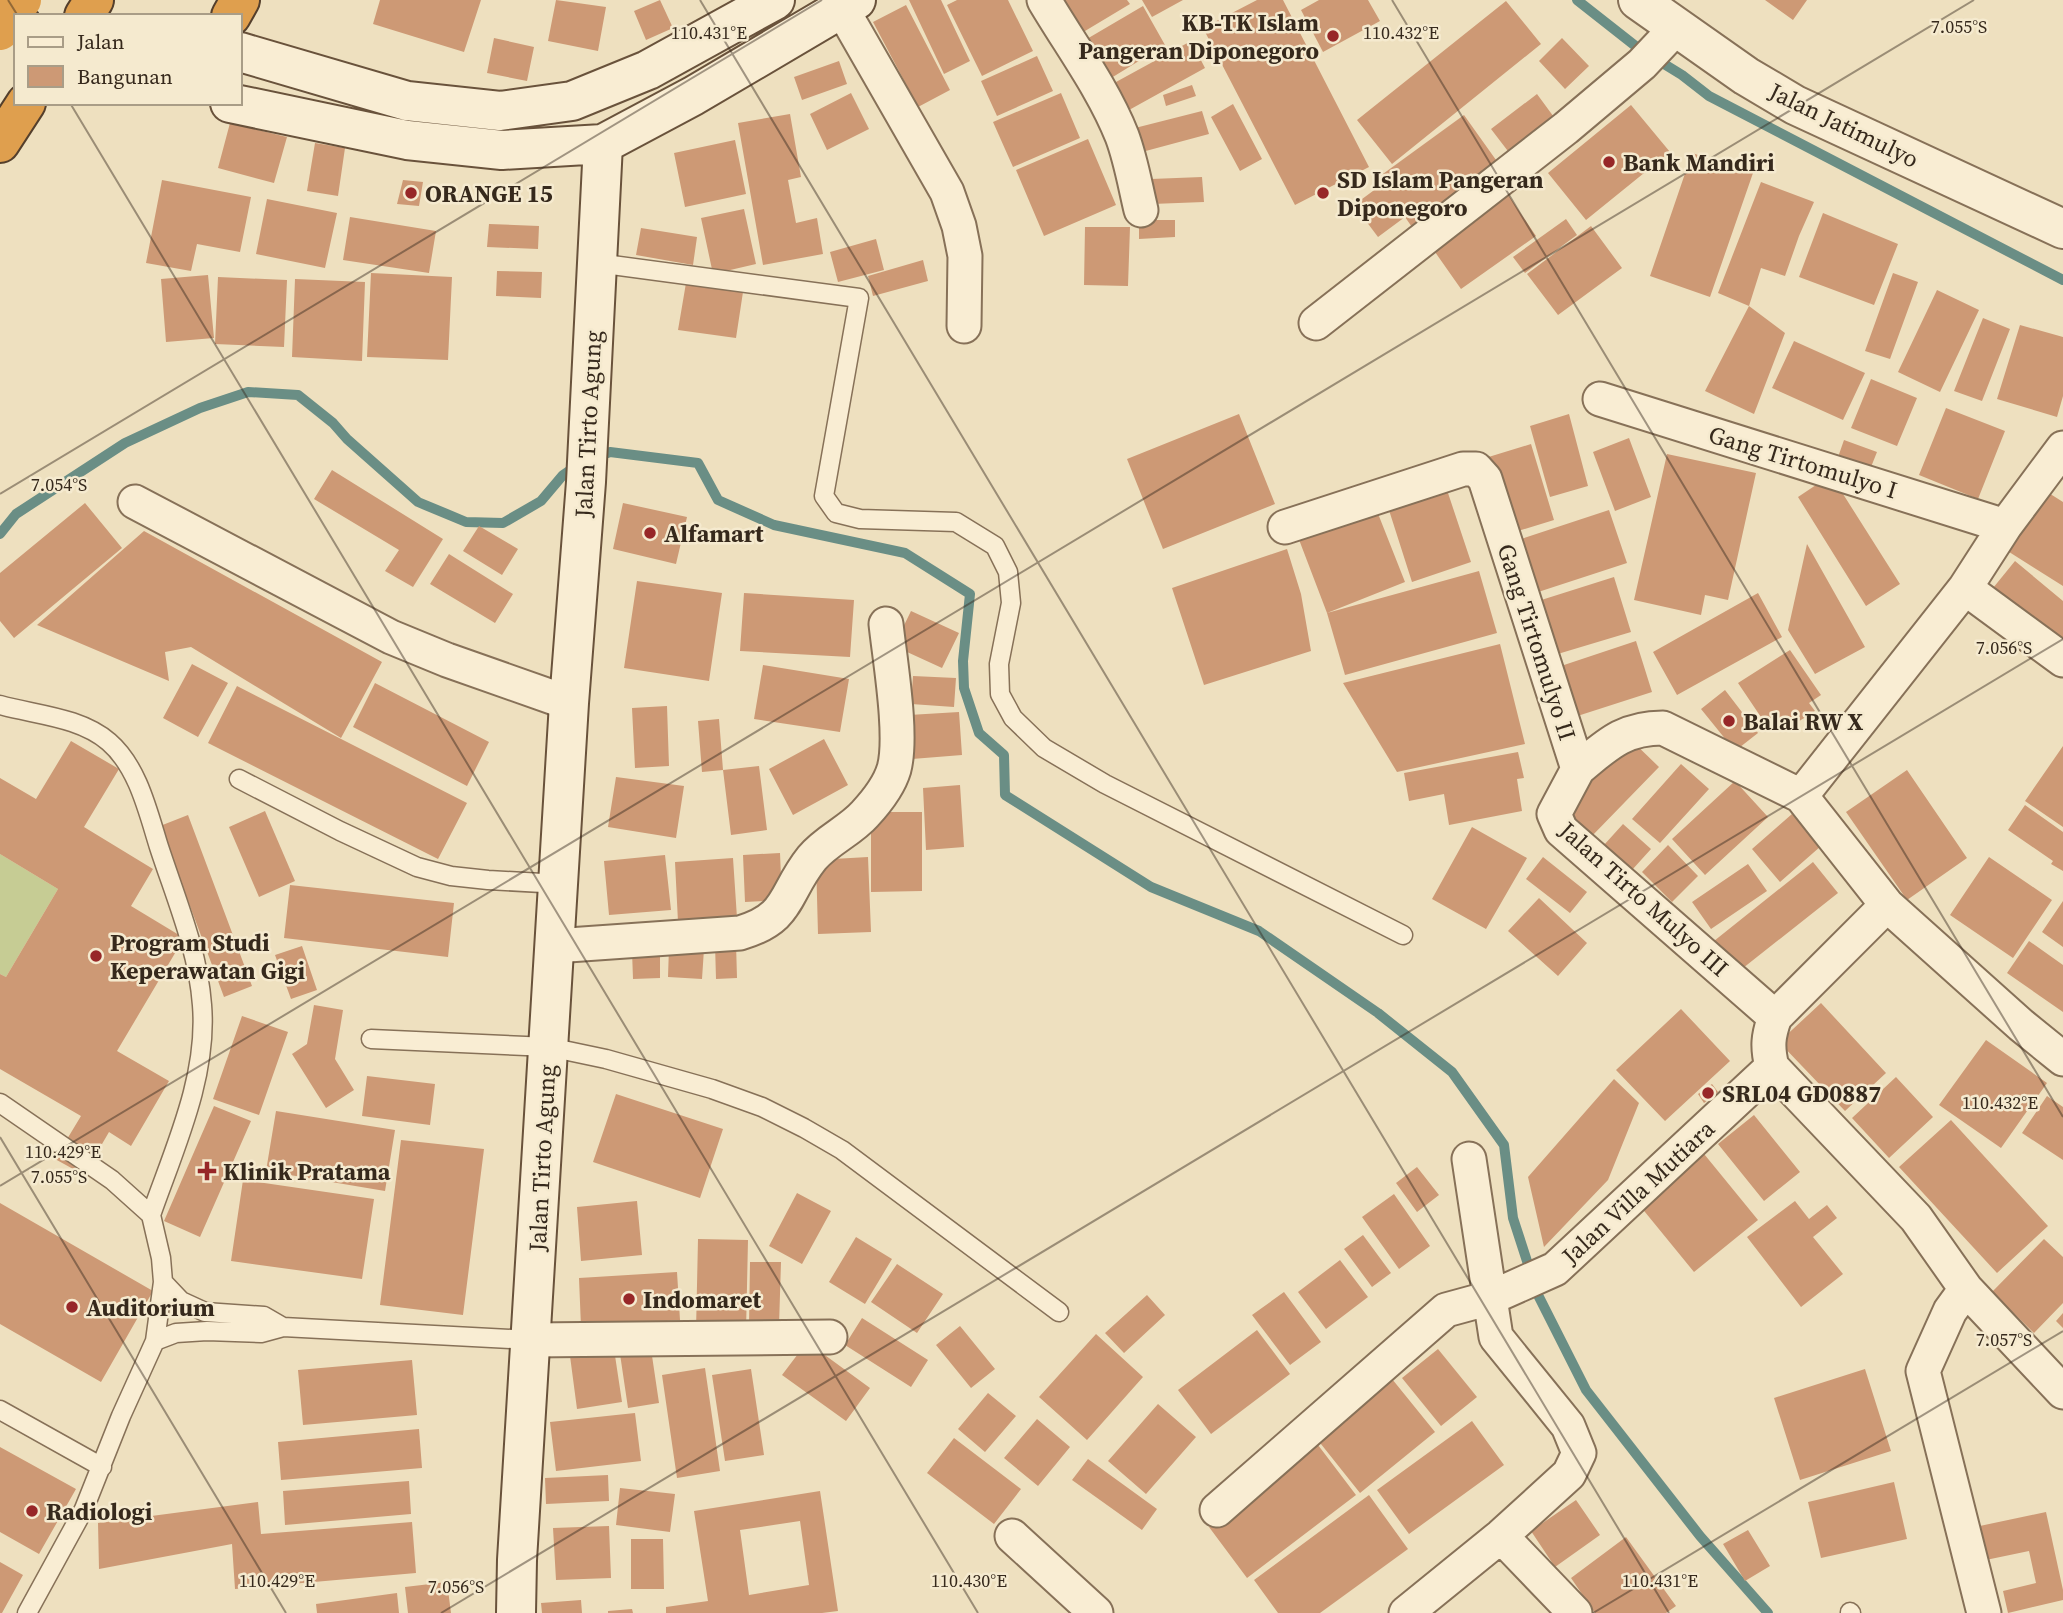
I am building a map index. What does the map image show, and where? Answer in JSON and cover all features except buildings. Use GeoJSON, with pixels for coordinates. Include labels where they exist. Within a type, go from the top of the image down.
{"type":"FeatureCollection","features":[{"type":"Feature","properties":{"kind":"highway"},"geometry":{"type":"LineString","coordinates":[[0,31],[22,0]]}},
{"type":"Feature","properties":{"kind":"highway"},"geometry":{"type":"LineString","coordinates":[[0,143],[25,105]]}},
{"type":"Feature","properties":{"kind":"main road"},"geometry":{"type":"LineString","coordinates":[[242,53],[408,101],[500,111],[572,101],[648,70],[775,0]]}},
{"type":"Feature","properties":{"kind":"main road","name":"Jalan Jatimulyo"},"geometry":{"type":"LineString","coordinates":[[1638,0],[1673,33],[1795,105],[2063,229]]}},
{"type":"Feature","properties":{"kind":"main road"},"geometry":{"type":"LineString","coordinates":[[240,105],[421,141],[502,150],[603,144],[693,96],[849,4]]}},
{"type":"Feature","properties":{"kind":"main road","name":"Jalan Tirto Agung"},"geometry":{"type":"LineString","coordinates":[[516,1613],[569,703],[586,482],[603,144]]}},
{"type":"Feature","properties":{"kind":"street"},"geometry":{"type":"LineString","coordinates":[[1044,0],[1105,102],[1121,135],[1141,210]]}},
{"type":"Feature","properties":{"kind":"street"},"geometry":{"type":"LineString","coordinates":[[849,4],[947,192],[959,226],[964,256],[964,326]]}},
{"type":"Feature","properties":{"kind":"street"},"geometry":{"type":"LineString","coordinates":[[1316,323],[1566,128],[1642,64],[1673,33]]}},
{"type":"Feature","properties":{"kind":"street","name":"Gang Tirtomulyo I"},"geometry":{"type":"LineString","coordinates":[[1600,399],[2006,526]]}},
{"type":"Feature","properties":{"kind":"street"},"geometry":{"type":"LineString","coordinates":[[2063,448],[1965,588],[1801,796],[1887,905],[2063,1059]]}},
{"type":"Feature","properties":{"kind":"street","name":"Gang Tirtomulyo II"},"geometry":{"type":"LineString","coordinates":[[1285,527],[1463,469],[1476,469],[1485,479],[1578,769],[1606,745],[1624,734],[1643,728],[1663,729],[1801,796]]}},
{"type":"Feature","properties":{"kind":"street"},"geometry":{"type":"LineString","coordinates":[[135,502],[391,637],[569,703]]}},
{"type":"Feature","properties":{"kind":"street"},"geometry":{"type":"LineString","coordinates":[[1965,588],[2063,660]]}},
{"type":"Feature","properties":{"kind":"street"},"geometry":{"type":"LineString","coordinates":[[554,946],[740,933],[760,927],[779,913],[811,859],[825,844],[863,817],[887,786],[894,769],[897,734],[886,624]]}},
{"type":"Feature","properties":{"kind":"street","name":"Jalan Tirto Mulyo III"},"geometry":{"type":"LineString","coordinates":[[1578,769],[1554,814],[1561,830],[1775,1017]]}},
{"type":"Feature","properties":{"kind":"street"},"geometry":{"type":"LineString","coordinates":[[1887,905],[1775,1017],[1768,1036],[1772,1067],[1916,1218],[1966,1289],[2063,1392]]}},
{"type":"Feature","properties":{"kind":"street","name":"Jalan Villa Mutiara"},"geometry":{"type":"LineString","coordinates":[[1216,1510],[1446,1310],[1490,1298],[1555,1269],[1772,1067]]}},
{"type":"Feature","properties":{"kind":"street"},"geometry":{"type":"LineString","coordinates":[[1406,1613],[1501,1536],[1569,1474],[1579,1454],[1568,1426],[1496,1337],[1469,1158]]}},
{"type":"Feature","properties":{"kind":"street"},"geometry":{"type":"LineString","coordinates":[[1966,1289],[1950,1311],[1923,1371],[1984,1613]]}},
{"type":"Feature","properties":{"kind":"street"},"geometry":{"type":"LineString","coordinates":[[531,1339],[830,1337]]}},
{"type":"Feature","properties":{"kind":"street"},"geometry":{"type":"LineString","coordinates":[[1012,1536],[1096,1613]]}},
{"type":"Feature","properties":{"kind":"street"},"geometry":{"type":"LineString","coordinates":[[1501,1536],[1575,1613]]}},
{"type":"Feature","properties":{"kind":"lane"},"geometry":{"type":"LineString","coordinates":[[597,263],[859,298],[824,496],[836,513],[860,519],[956,522],[995,546],[1008,572],[1011,604],[999,664],[1000,694],[1013,718],[1044,748],[1105,784],[1403,935]]}},
{"type":"Feature","properties":{"kind":"lane"},"geometry":{"type":"LineString","coordinates":[[0,705],[74,722],[109,742],[126,762],[148,812],[195,957],[202,1007],[200,1052],[192,1099],[151,1215],[161,1258],[163,1282],[155,1341],[121,1416],[84,1509],[27,1613]]}},
{"type":"Feature","properties":{"kind":"lane"},"geometry":{"type":"LineString","coordinates":[[239,779],[417,867],[451,876],[560,884]]}},
{"type":"Feature","properties":{"kind":"lane"},"geometry":{"type":"LineString","coordinates":[[371,1039],[549,1046],[712,1089],[762,1107],[842,1150],[1059,1312]]}},
{"type":"Feature","properties":{"kind":"lane"},"geometry":{"type":"LineString","coordinates":[[2,1110],[111,1180],[151,1215]]}},
{"type":"Feature","properties":{"kind":"lane"},"geometry":{"type":"LineString","coordinates":[[163,1282],[181,1301],[205,1312],[264,1317],[283,1327]]}},
{"type":"Feature","properties":{"kind":"lane"},"geometry":{"type":"LineString","coordinates":[[155,1341],[176,1333],[206,1331],[261,1334],[283,1327],[531,1339]]}},
{"type":"Feature","properties":{"kind":"lane"},"geometry":{"type":"LineString","coordinates":[[0,1410],[102,1466]]}},
{"type":"Feature","properties":{"kind":"green space"},"geometry":{"type":"Polygon","coordinates":[[[0,854],[58,889],[6,977],[0,974],[0,854]]]}},
{"type":"Feature","properties":{"kind":"waterway"},"geometry":{"type":"LineString","coordinates":[[1577,0],[1638,48],[1682,75],[1709,96],[2063,280]]}},
{"type":"Feature","properties":{"kind":"waterway"},"geometry":{"type":"LineString","coordinates":[[0,534],[16,514],[125,443],[200,408],[248,392],[298,395],[333,423],[347,439],[418,502],[466,522],[503,523],[541,501],[563,475],[579,464]]}},
{"type":"Feature","properties":{"kind":"waterway"},"geometry":{"type":"LineString","coordinates":[[594,458],[610,452],[698,463],[718,500],[774,525],[905,553],[970,594],[963,661],[964,688],[979,733],[1004,755],[1005,795],[1151,887],[1259,931],[1378,1013],[1452,1072],[1504,1145],[1513,1218],[1538,1295],[1586,1390],[1700,1536],[1768,1613]]}},
{"type":"Feature","properties":{"kind":"place","name":"KB-TK Islam Pangeran Diponegoro"},"geometry":{"type":"Point","coordinates":[1333,36]}},
{"type":"Feature","properties":{"kind":"place","name":"Bank Mandiri"},"geometry":{"type":"Point","coordinates":[1609,162]}},
{"type":"Feature","properties":{"kind":"place","name":"ORANGE 15"},"geometry":{"type":"Point","coordinates":[411,193]}},
{"type":"Feature","properties":{"kind":"place","name":"SD Islam Pangeran Diponegoro"},"geometry":{"type":"Point","coordinates":[1323,193]}},
{"type":"Feature","properties":{"kind":"place","name":"Alfamart"},"geometry":{"type":"Point","coordinates":[650,533]}},
{"type":"Feature","properties":{"kind":"place","name":"Balai RW X"},"geometry":{"type":"Point","coordinates":[1729,721]}},
{"type":"Feature","properties":{"kind":"place","name":"Program Studi Keperawatan Gigi"},"geometry":{"type":"Point","coordinates":[96,956]}},
{"type":"Feature","properties":{"kind":"place","name":"SRL04 GD0887"},"geometry":{"type":"Point","coordinates":[1708,1093]}},
{"type":"Feature","properties":{"kind":"place","name":"Klinik Pratama"},"geometry":{"type":"Point","coordinates":[207,1171]}},
{"type":"Feature","properties":{"kind":"place","name":"Indomaret"},"geometry":{"type":"Point","coordinates":[629,1299]}},
{"type":"Feature","properties":{"kind":"place","name":"Auditorium"},"geometry":{"type":"Point","coordinates":[72,1307]}},
{"type":"Feature","properties":{"kind":"place","name":"Radiologi"},"geometry":{"type":"Point","coordinates":[32,1511]}}]}
